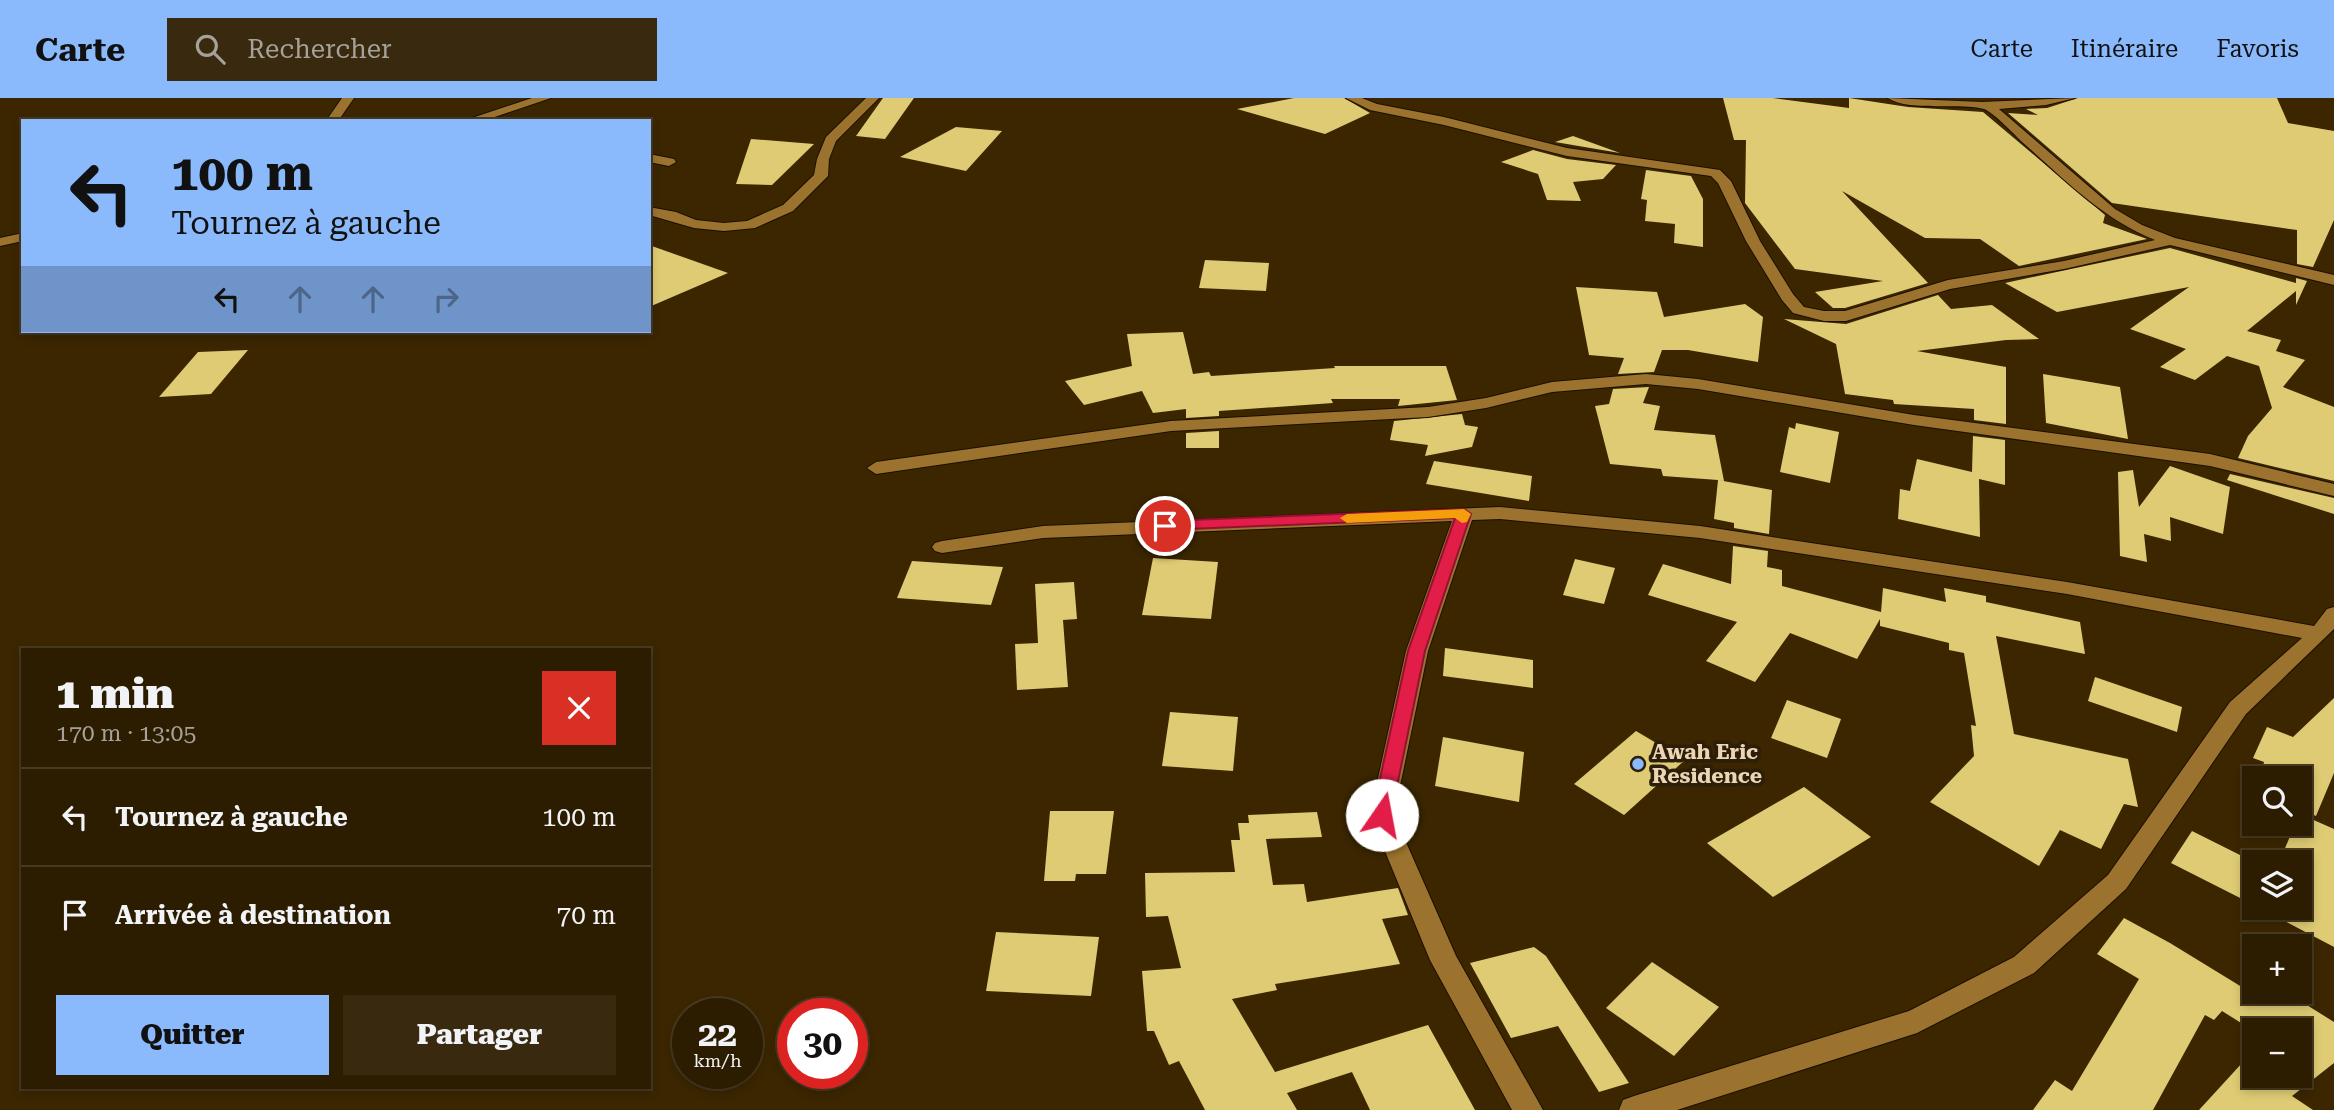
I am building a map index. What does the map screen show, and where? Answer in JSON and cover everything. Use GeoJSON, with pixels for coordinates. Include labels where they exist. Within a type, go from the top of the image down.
{"type":"FeatureCollection","features":[{"type":"Feature","properties":{"kind":"street"},"geometry":{"type":"LineString","coordinates":[[333,119],[348,98]]}},
{"type":"Feature","properties":{"kind":"street"},"geometry":{"type":"LineString","coordinates":[[476,119],[544,98]]}},
{"type":"Feature","properties":{"kind":"street"},"geometry":{"type":"LineString","coordinates":[[651,211],[671,215],[694,225],[724,227],[750,225],[788,208],[821,176],[822,159],[830,140],[873,98]]}},
{"type":"Feature","properties":{"kind":"street"},"geometry":{"type":"LineString","coordinates":[[1352,98],[1374,107],[1444,121],[1567,152],[1715,173],[1724,181],[1753,241],[1787,297],[1799,310],[1824,316],[1846,316],[1948,285],[2064,265],[2170,241]]}},
{"type":"Feature","properties":{"kind":"street"},"geometry":{"type":"LineString","coordinates":[[1894,98],[1991,108],[2069,98]]}},
{"type":"Feature","properties":{"kind":"street"},"geometry":{"type":"LineString","coordinates":[[1991,108],[2110,212],[2137,228],[2170,241],[2334,280]]}},
{"type":"Feature","properties":{"kind":"street"},"geometry":{"type":"LineString","coordinates":[[490,115],[500,119]]}},
{"type":"Feature","properties":{"kind":"street"},"geometry":{"type":"LineString","coordinates":[[651,158],[669,162]]}},
{"type":"Feature","properties":{"kind":"street"},"geometry":{"type":"LineString","coordinates":[[2,240],[21,237]]}},
{"type":"Feature","properties":{"kind":"street"},"geometry":{"type":"LineString","coordinates":[[876,468],[1171,426],[1428,412],[1486,403],[1552,387],[1646,379],[1698,384],[1914,420],[2210,460],[2334,491]]}},
{"type":"Feature","properties":{"kind":"street"},"geometry":{"type":"LineString","coordinates":[[942,547],[1043,532],[1500,513],[1700,532],[2067,588],[2327,624]]}},
{"type":"Feature","properties":{"kind":"street"},"geometry":{"type":"LineString","coordinates":[[1464,514],[1416,651],[1382,815],[1444,960],[1528,1110]]}},
{"type":"Feature","properties":{"kind":"street"},"geometry":{"type":"LineString","coordinates":[[1634,1110],[1917,1021],[2024,965],[2117,882],[2238,708],[2327,624]]}},
{"type":"Feature","properties":{"kind":"building"},"geometry":{"type":"Polygon","coordinates":[[[883,98],[914,98],[885,139],[856,136],[883,98]]]}},
{"type":"Feature","properties":{"kind":"building"},"geometry":{"type":"Polygon","coordinates":[[[1294,98],[1344,98],[1370,113],[1325,134],[1237,109],[1294,98]]]}},
{"type":"Feature","properties":{"kind":"building"},"geometry":{"type":"Polygon","coordinates":[[[1723,98],[1773,98],[1849,108],[1849,98],[1908,107],[1983,112],[2105,215],[2103,223],[2147,239],[2019,266],[1980,239],[1925,238],[1842,191],[1928,283],[1845,308],[1833,308],[1815,292],[1883,281],[1795,269],[1745,203],[1746,140],[1734,140],[1723,98]]]}},
{"type":"Feature","properties":{"kind":"building"},"geometry":{"type":"Polygon","coordinates":[[[2078,98],[2277,98],[2288,123],[2334,131],[2334,220],[2313,267],[2297,264],[2297,230],[2112,203],[2008,113],[2038,115],[2026,109],[2047,108],[2078,98]]]}},
{"type":"Feature","properties":{"kind":"building"},"geometry":{"type":"Polygon","coordinates":[[[956,127],[1002,131],[966,171],[900,157],[956,127]]]}},
{"type":"Feature","properties":{"kind":"building"},"geometry":{"type":"Polygon","coordinates":[[[1573,136],[1620,153],[1555,142],[1573,136]]]}},
{"type":"Feature","properties":{"kind":"building"},"geometry":{"type":"Polygon","coordinates":[[[751,139],[814,144],[772,185],[736,184],[751,139]]]}},
{"type":"Feature","properties":{"kind":"building"},"geometry":{"type":"Polygon","coordinates":[[[1533,150],[1567,159],[1616,165],[1603,179],[1573,182],[1581,201],[1547,200],[1538,174],[1501,162],[1533,150]]]}},
{"type":"Feature","properties":{"kind":"building"},"geometry":{"type":"Polygon","coordinates":[[[1646,170],[1691,176],[1703,199],[1703,247],[1674,243],[1675,224],[1645,221],[1647,200],[1641,199],[1646,170]]]}},
{"type":"Feature","properties":{"kind":"building"},"geometry":{"type":"Polygon","coordinates":[[[651,246],[728,273],[651,306],[651,246]]]}},
{"type":"Feature","properties":{"kind":"building"},"geometry":{"type":"Polygon","coordinates":[[[2170,248],[2296,283],[2296,278],[2307,281],[2296,305],[2296,291],[2247,331],[2281,340],[2276,351],[2305,360],[2283,387],[2334,407],[2334,481],[2238,458],[2248,436],[2272,408],[2259,366],[2227,356],[2195,380],[2160,367],[2186,349],[2130,329],[2189,287],[2057,312],[2005,283],[2170,248]]]}},
{"type":"Feature","properties":{"kind":"building"},"geometry":{"type":"Polygon","coordinates":[[[1205,260],[1269,263],[1266,291],[1199,288],[1205,260]]]}},
{"type":"Feature","properties":{"kind":"building"},"geometry":{"type":"Polygon","coordinates":[[[1576,287],[1657,292],[1664,317],[1745,304],[1763,317],[1758,362],[1688,350],[1662,350],[1654,372],[1618,374],[1624,358],[1589,355],[1576,287]]]}},
{"type":"Feature","properties":{"kind":"building"},"geometry":{"type":"Polygon","coordinates":[[[1938,295],[1951,309],[1992,305],[2039,339],[2006,340],[1917,351],[2006,367],[2006,424],[1974,420],[1974,409],[1894,404],[1893,400],[1845,394],[1836,344],[1784,319],[1846,324],[1938,295]]]}},
{"type":"Feature","properties":{"kind":"building"},"geometry":{"type":"Polygon","coordinates":[[[1183,332],[1193,374],[1209,372],[1211,376],[1335,368],[1334,366],[1446,366],[1457,400],[1398,406],[1400,399],[1331,399],[1333,403],[1219,411],[1219,416],[1186,418],[1186,409],[1153,413],[1142,391],[1084,405],[1065,381],[1132,366],[1127,334],[1183,332]]]}},
{"type":"Feature","properties":{"kind":"building"},"geometry":{"type":"Polygon","coordinates":[[[248,350],[211,394],[159,397],[198,352],[248,350]]]}},
{"type":"Feature","properties":{"kind":"building"},"geometry":{"type":"Polygon","coordinates":[[[2043,374],[2120,387],[2128,439],[2046,423],[2043,374]]]}},
{"type":"Feature","properties":{"kind":"building"},"geometry":{"type":"Polygon","coordinates":[[[1649,387],[1643,403],[1660,406],[1654,430],[1715,435],[1724,481],[1663,476],[1661,469],[1610,464],[1595,406],[1609,404],[1613,389],[1649,387]]]}},
{"type":"Feature","properties":{"kind":"building"},"geometry":{"type":"Polygon","coordinates":[[[1462,414],[1465,425],[1478,427],[1472,447],[1425,456],[1428,445],[1390,440],[1394,421],[1462,414]]]}},
{"type":"Feature","properties":{"kind":"building"},"geometry":{"type":"Polygon","coordinates":[[[1796,423],[1839,432],[1830,483],[1780,472],[1789,427],[1795,429],[1796,423]]]}},
{"type":"Feature","properties":{"kind":"building"},"geometry":{"type":"Polygon","coordinates":[[[1219,431],[1219,448],[1186,448],[1186,433],[1219,431]]]}},
{"type":"Feature","properties":{"kind":"building"},"geometry":{"type":"Polygon","coordinates":[[[1973,436],[2005,440],[2005,485],[1979,479],[1980,537],[1898,519],[1900,489],[1910,491],[1917,459],[1972,472],[1973,436]]]}},
{"type":"Feature","properties":{"kind":"building"},"geometry":{"type":"Polygon","coordinates":[[[1434,461],[1532,476],[1529,501],[1426,484],[1434,461]]]}},
{"type":"Feature","properties":{"kind":"building"},"geometry":{"type":"Polygon","coordinates":[[[2170,466],[2230,487],[2223,534],[2170,517],[2171,541],[2144,534],[2147,562],[2120,556],[2118,472],[2133,470],[2139,507],[2170,466]]]}},
{"type":"Feature","properties":{"kind":"building"},"geometry":{"type":"Polygon","coordinates":[[[2230,474],[2334,498],[2334,514],[2227,480],[2230,474]]]}},
{"type":"Feature","properties":{"kind":"building"},"geometry":{"type":"Polygon","coordinates":[[[1718,480],[1772,490],[1769,534],[1734,528],[1734,523],[1714,519],[1718,480]]]}},
{"type":"Feature","properties":{"kind":"building"},"geometry":{"type":"Polygon","coordinates":[[[1733,546],[1768,551],[1767,567],[1782,570],[1782,586],[1881,612],[1883,588],[1946,602],[1944,588],[1986,596],[1986,602],[2080,622],[2085,654],[1996,636],[2014,734],[2128,759],[2138,807],[2124,804],[2101,849],[2060,830],[2039,866],[1930,802],[1974,756],[1971,725],[1976,726],[1964,653],[1949,650],[1949,643],[1880,626],[1880,619],[1857,659],[1790,633],[1755,682],[1706,661],[1737,622],[1648,595],[1663,564],[1731,584],[1733,546]]]}},
{"type":"Feature","properties":{"kind":"building"},"geometry":{"type":"Polygon","coordinates":[[[1153,558],[1218,562],[1211,619],[1142,615],[1153,558]]]}},
{"type":"Feature","properties":{"kind":"building"},"geometry":{"type":"Polygon","coordinates":[[[1575,559],[1615,568],[1604,604],[1563,595],[1575,559]]]}},
{"type":"Feature","properties":{"kind":"building"},"geometry":{"type":"Polygon","coordinates":[[[912,561],[1003,567],[991,605],[897,598],[912,561]]]}},
{"type":"Feature","properties":{"kind":"building"},"geometry":{"type":"Polygon","coordinates":[[[1074,582],[1077,619],[1063,620],[1068,687],[1017,690],[1015,644],[1038,643],[1035,584],[1074,582]]]}},
{"type":"Feature","properties":{"kind":"building"},"geometry":{"type":"Polygon","coordinates":[[[1445,648],[1533,660],[1533,688],[1443,676],[1445,648]]]}},
{"type":"Feature","properties":{"kind":"building"},"geometry":{"type":"Polygon","coordinates":[[[2095,677],[2182,707],[2177,732],[2088,701],[2095,677]]]}},
{"type":"Feature","properties":{"kind":"building"},"geometry":{"type":"Polygon","coordinates":[[[2334,698],[2334,773],[2316,816],[2312,814],[2312,766],[2263,766],[2264,762],[2253,758],[2267,727],[2293,737],[2334,698]]]}},
{"type":"Feature","properties":{"kind":"building"},"geometry":{"type":"Polygon","coordinates":[[[1787,700],[1841,719],[1827,758],[1771,738],[1787,700]]]}},
{"type":"Feature","properties":{"kind":"building"},"geometry":{"type":"Polygon","coordinates":[[[1170,712],[1238,717],[1233,771],[1162,766],[1170,712]]]}},
{"type":"Feature","properties":{"kind":"building"},"geometry":{"type":"Polygon","coordinates":[[[1636,731],[1685,760],[1624,815],[1574,784],[1636,731]]]}},
{"type":"Feature","properties":{"kind":"building"},"geometry":{"type":"Polygon","coordinates":[[[1443,737],[1524,752],[1519,802],[1435,786],[1443,737]]]}},
{"type":"Feature","properties":{"kind":"building"},"geometry":{"type":"Polygon","coordinates":[[[1804,787],[1871,837],[1773,897],[1707,843],[1804,787]]]}},
{"type":"Feature","properties":{"kind":"building"},"geometry":{"type":"Polygon","coordinates":[[[1050,811],[1114,811],[1106,874],[1076,874],[1075,881],[1044,881],[1050,811]]]}},
{"type":"Feature","properties":{"kind":"building"},"geometry":{"type":"Polygon","coordinates":[[[1317,812],[1322,837],[1266,839],[1273,885],[1304,884],[1307,902],[1398,888],[1408,915],[1382,919],[1400,964],[1275,984],[1277,990],[1232,999],[1275,1072],[1428,1025],[1475,1110],[1370,1110],[1352,1072],[1287,1093],[1297,1110],[1205,1110],[1179,1061],[1169,1065],[1154,1031],[1147,1031],[1142,971],[1181,968],[1168,916],[1146,917],[1145,873],[1235,872],[1231,840],[1240,840],[1238,823],[1249,823],[1248,815],[1317,812]]]}},
{"type":"Feature","properties":{"kind":"building"},"geometry":{"type":"Polygon","coordinates":[[[2312,819],[2334,829],[2334,947],[2283,920],[2312,920],[2312,850],[2284,850],[2290,836],[2312,836],[2312,819]]]}},
{"type":"Feature","properties":{"kind":"building"},"geometry":{"type":"Polygon","coordinates":[[[2192,831],[2242,856],[2242,899],[2171,863],[2192,831]]]}},
{"type":"Feature","properties":{"kind":"building"},"geometry":{"type":"Polygon","coordinates":[[[2124,918],[2242,987],[2242,1004],[2305,1004],[2334,1022],[2334,1063],[2312,1080],[2312,1018],[2242,1018],[2242,1024],[2222,1011],[2214,1020],[2205,1015],[2153,1110],[2033,1110],[2055,1080],[2072,1091],[2139,979],[2097,954],[2124,918]]]}},
{"type":"Feature","properties":{"kind":"building"},"geometry":{"type":"Polygon","coordinates":[[[996,932],[1099,937],[1091,996],[986,991],[996,932]]]}},
{"type":"Feature","properties":{"kind":"building"},"geometry":{"type":"Polygon","coordinates":[[[1534,947],[1546,956],[1629,1083],[1599,1092],[1558,1026],[1511,1038],[1470,963],[1534,947]]]}},
{"type":"Feature","properties":{"kind":"building"},"geometry":{"type":"Polygon","coordinates":[[[1652,962],[1719,1007],[1674,1056],[1606,1008],[1652,962]]]}},
{"type":"Feature","properties":{"kind":"building"},"geometry":{"type":"Polygon","coordinates":[[[2242,1063],[2242,1088],[2302,1088],[2292,1096],[2313,1110],[2199,1110],[2242,1063]]]}},
{"type":"Feature","properties":{"kind":"slow traffic"},"geometry":{"type":"LineString","coordinates":[[1347,518],[1464,514],[1462,519]]}},
{"type":"Feature","properties":{"kind":"place","name":"Awah Eric Residence"},"geometry":{"type":"Point","coordinates":[1638,764]}},
{"type":"Feature","properties":{"kind":"route"},"geometry":{"type":"LineString","coordinates":[[1165,526],[1464,514],[1416,651],[1382,815]]}}]}
